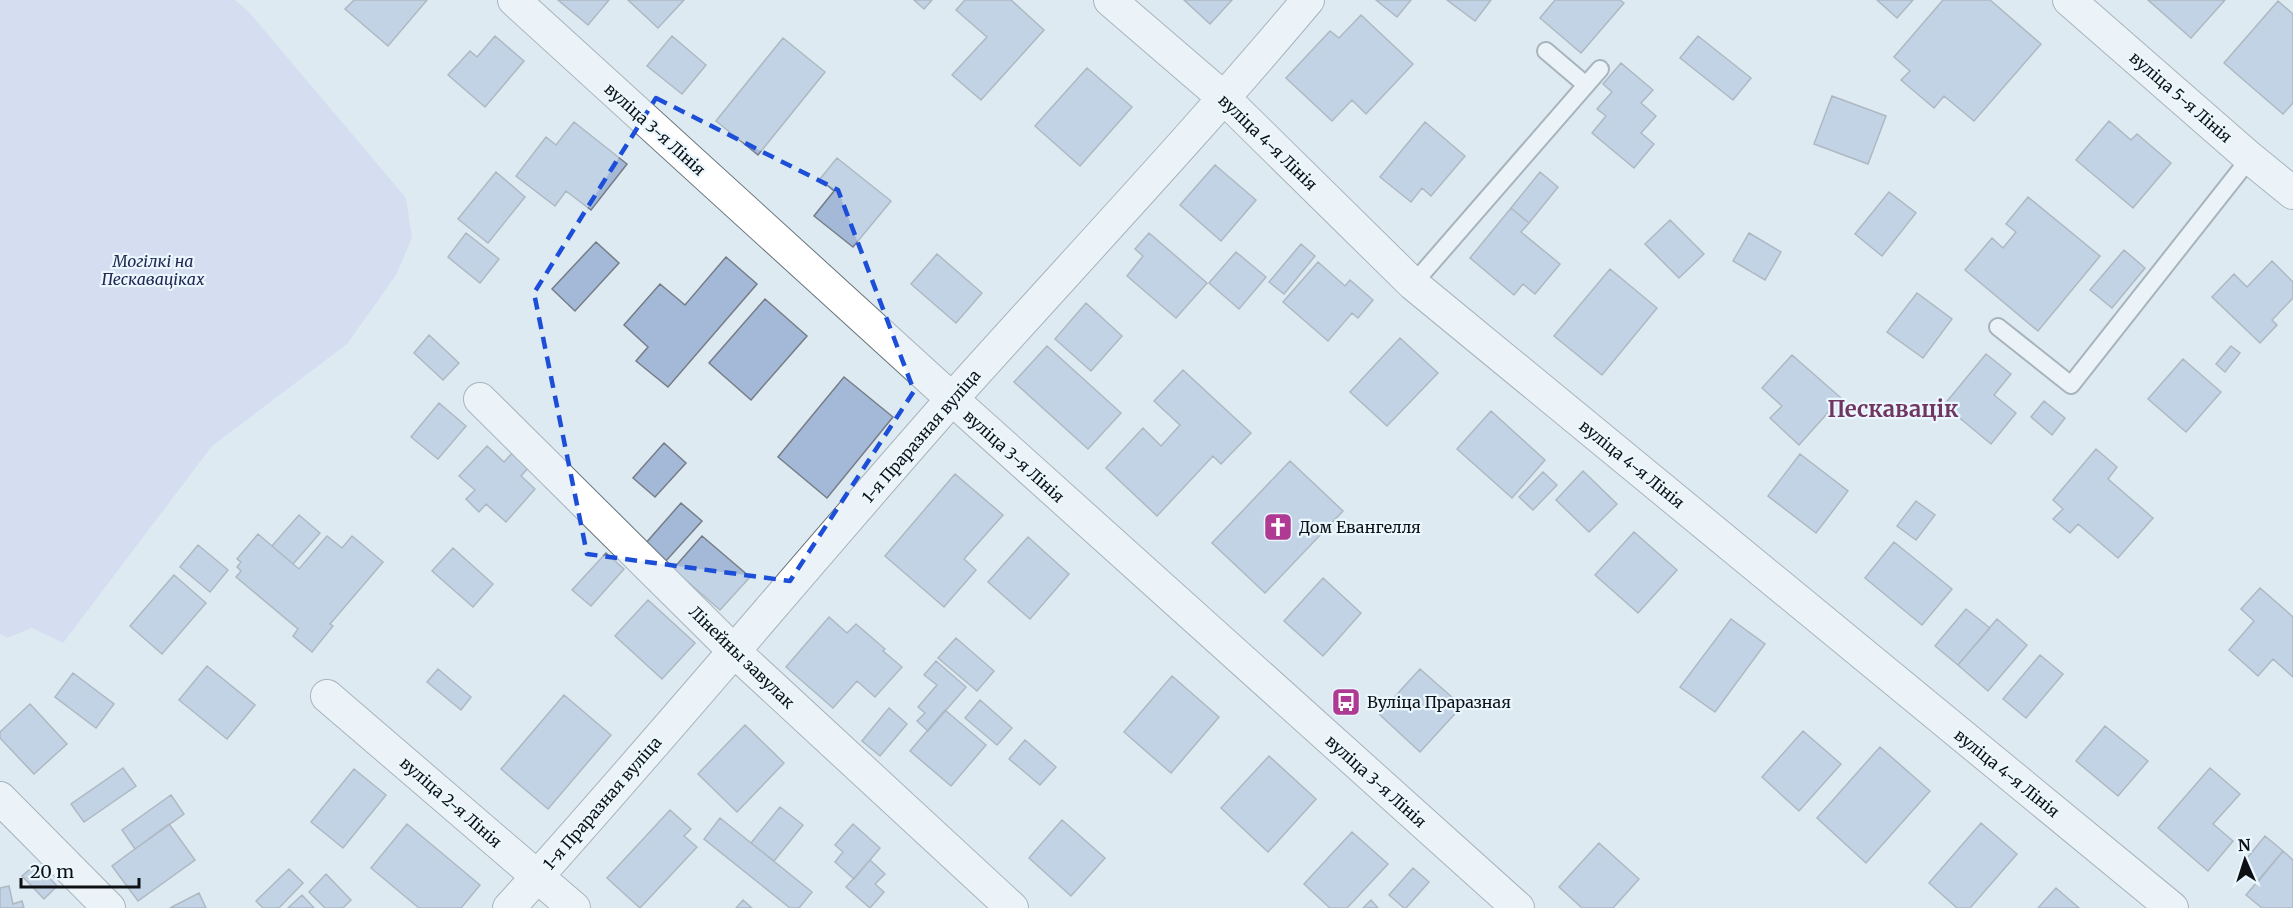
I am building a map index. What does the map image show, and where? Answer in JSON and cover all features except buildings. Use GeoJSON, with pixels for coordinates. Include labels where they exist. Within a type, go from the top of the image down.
{"type":"FeatureCollection","features":[{"type":"Feature","properties":{"kind":"street","name":"вуліца 3-я Лінія"},"geometry":{"type":"LineString","coordinates":[[514,0],[952,399],[1518,908]]}},
{"type":"Feature","properties":{"kind":"street","name":"вуліца 4-я Лінія"},"geometry":{"type":"LineString","coordinates":[[1110,0],[1224,99],[1413,284],[2172,908]]}},
{"type":"Feature","properties":{"kind":"street","name":"1-я Праразная вуліца"},"geometry":{"type":"LineString","coordinates":[[509,908],[735,652],[952,399],[1224,99],[1308,0]]}},
{"type":"Feature","properties":{"kind":"street","name":"вуліца 5-я Лінія"},"geometry":{"type":"LineString","coordinates":[[2069,0],[2293,193]]}},
{"type":"Feature","properties":{"kind":"street","name":"Лінейны завулак"},"geometry":{"type":"LineString","coordinates":[[480,399],[735,652],[1012,908]]}},
{"type":"Feature","properties":{"kind":"street","name":"вуліца 2-я Лінія"},"geometry":{"type":"LineString","coordinates":[[327,696],[574,908]]}},
{"type":"Feature","properties":{"kind":"street"},"geometry":{"type":"LineString","coordinates":[[0,798],[109,908]]}},
{"type":"Feature","properties":{"kind":"lane"},"geometry":{"type":"LineString","coordinates":[[1546,51],[1586,85]]}},
{"type":"Feature","properties":{"kind":"lane"},"geometry":{"type":"LineString","coordinates":[[1413,284],[1600,69]]}},
{"type":"Feature","properties":{"kind":"lane"},"geometry":{"type":"LineString","coordinates":[[1998,327],[2071,385],[2250,158]]}},
{"type":"Feature","properties":{"kind":"highlighted area"},"geometry":{"type":"Polygon","coordinates":[[[656,98],[838,190],[914,391],[790,581],[587,554],[534,293],[656,98]]]}},
{"type":"Feature","properties":{"kind":"green space","name":"Могілкі на Пескаваціках"},"geometry":{"type":"Polygon","coordinates":[[[0,0],[235,0],[248,11],[406,198],[412,238],[396,275],[347,344],[212,446],[63,643],[32,628],[7,638],[0,634],[0,0]]]}},
{"type":"Feature","properties":{"kind":"place","name":"Дом Евангелля"},"geometry":{"type":"Point","coordinates":[1278,527]}},
{"type":"Feature","properties":{"kind":"place","name":"Вуліца Праразная"},"geometry":{"type":"Point","coordinates":[1346,702]}},
{"type":"Feature","properties":{"kind":"district","name":"Пескавацік"},"geometry":{"type":"Point","coordinates":[1893,409]}}]}
